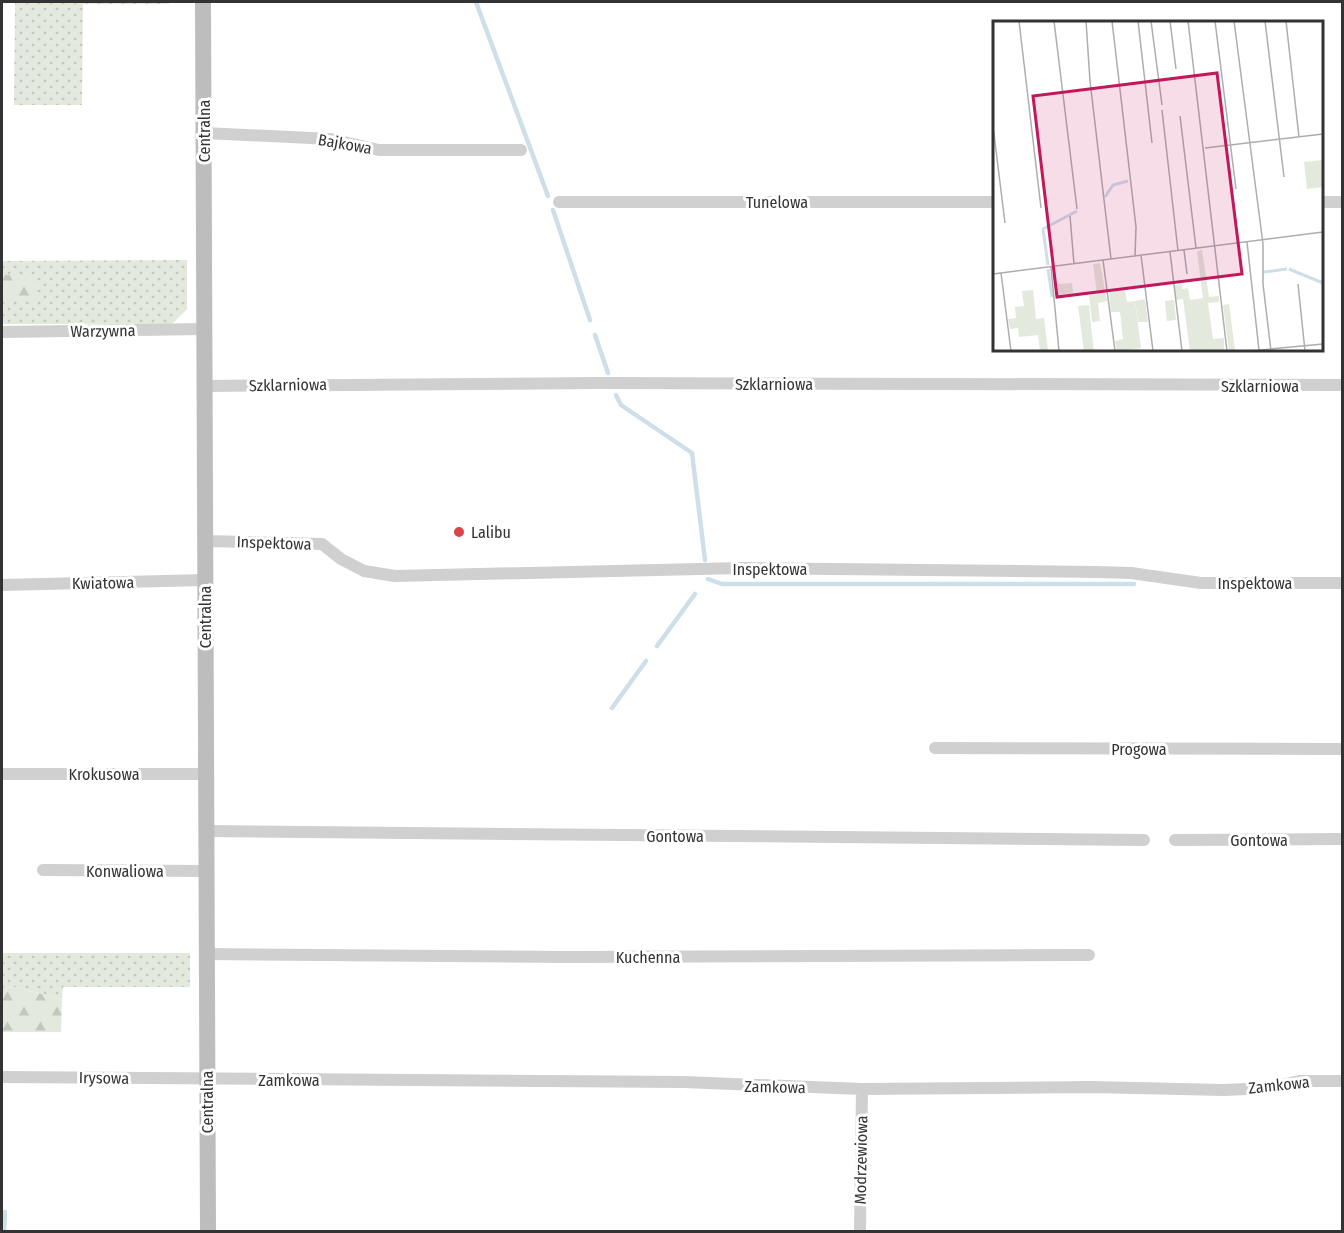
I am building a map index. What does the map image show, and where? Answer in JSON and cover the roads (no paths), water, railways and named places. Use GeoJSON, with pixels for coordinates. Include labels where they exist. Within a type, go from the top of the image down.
{"type":"FeatureCollection","features":[{"type":"Feature","properties":{"kind":"street","name":"Centralna"},"geometry":{"type":"LineString","coordinates":[[203,2],[208,1232]]}},
{"type":"Feature","properties":{"kind":"street","name":"Bajkowa"},"geometry":{"type":"LineString","coordinates":[[204,133],[331,139],[379,150],[521,150]]}},
{"type":"Feature","properties":{"kind":"street","name":"Tunelowa"},"geometry":{"type":"LineString","coordinates":[[559,202],[993,202]]}},
{"type":"Feature","properties":{"kind":"street"},"geometry":{"type":"LineString","coordinates":[[1323,202],[1342,202]]}},
{"type":"Feature","properties":{"kind":"street","name":"Warzywna"},"geometry":{"type":"LineString","coordinates":[[2,332],[204,329]]}},
{"type":"Feature","properties":{"kind":"street","name":"Szklarniowa"},"geometry":{"type":"LineString","coordinates":[[205,386],[598,382],[1342,386]]}},
{"type":"Feature","properties":{"kind":"street","name":"Inspektowa"},"geometry":{"type":"LineString","coordinates":[[205,541],[322,544],[341,560],[364,572],[395,576],[765,568],[1097,572],[1131,573],[1201,583],[1342,583]]}},
{"type":"Feature","properties":{"kind":"street","name":"Kwiatowa"},"geometry":{"type":"LineString","coordinates":[[2,585],[205,580]]}},
{"type":"Feature","properties":{"kind":"street","name":"Progowa"},"geometry":{"type":"LineString","coordinates":[[935,748],[1342,749]]}},
{"type":"Feature","properties":{"kind":"street","name":"Krokusowa"},"geometry":{"type":"LineString","coordinates":[[2,774],[206,774]]}},
{"type":"Feature","properties":{"kind":"street","name":"Gontowa"},"geometry":{"type":"LineString","coordinates":[[206,831],[1144,840]]}},
{"type":"Feature","properties":{"kind":"street","name":"Gontowa"},"geometry":{"type":"LineString","coordinates":[[1175,840],[1342,839]]}},
{"type":"Feature","properties":{"kind":"street","name":"Konwaliowa"},"geometry":{"type":"LineString","coordinates":[[43,870],[206,871]]}},
{"type":"Feature","properties":{"kind":"street","name":"Kuchenna"},"geometry":{"type":"LineString","coordinates":[[206,954],[556,957],[1089,956]]}},
{"type":"Feature","properties":{"kind":"street","name":"Irysowa"},"geometry":{"type":"LineString","coordinates":[[2,1077],[207,1080]]}},
{"type":"Feature","properties":{"kind":"street","name":"Zamkowa"},"geometry":{"type":"LineString","coordinates":[[207,1080],[684,1082],[862,1089],[1091,1087],[1224,1090],[1270,1088],[1299,1081],[1342,1081]]}},
{"type":"Feature","properties":{"kind":"street","name":"Modrzewiowa"},"geometry":{"type":"LineString","coordinates":[[860,1232],[862,1089]]}},
{"type":"Feature","properties":{"kind":"waterway"},"geometry":{"type":"LineString","coordinates":[[476,2],[548,196]]}},
{"type":"Feature","properties":{"kind":"waterway"},"geometry":{"type":"LineString","coordinates":[[553,210],[590,320]]}},
{"type":"Feature","properties":{"kind":"waterway"},"geometry":{"type":"LineString","coordinates":[[595,335],[608,373]]}},
{"type":"Feature","properties":{"kind":"waterway"},"geometry":{"type":"LineString","coordinates":[[616,395],[621,405],[692,453],[705,560]]}},
{"type":"Feature","properties":{"kind":"waterway"},"geometry":{"type":"LineString","coordinates":[[708,579],[722,584],[1134,584]]}},
{"type":"Feature","properties":{"kind":"waterway"},"geometry":{"type":"LineString","coordinates":[[657,646],[695,594]]}},
{"type":"Feature","properties":{"kind":"waterway"},"geometry":{"type":"LineString","coordinates":[[612,708],[646,661]]}},
{"type":"Feature","properties":{"kind":"waterway"},"geometry":{"type":"LineString","coordinates":[[4,1232],[5,1212]]}},
{"type":"Feature","properties":{"kind":"place","name":"Lalibu"},"geometry":{"type":"Point","coordinates":[459,532]}}]}
